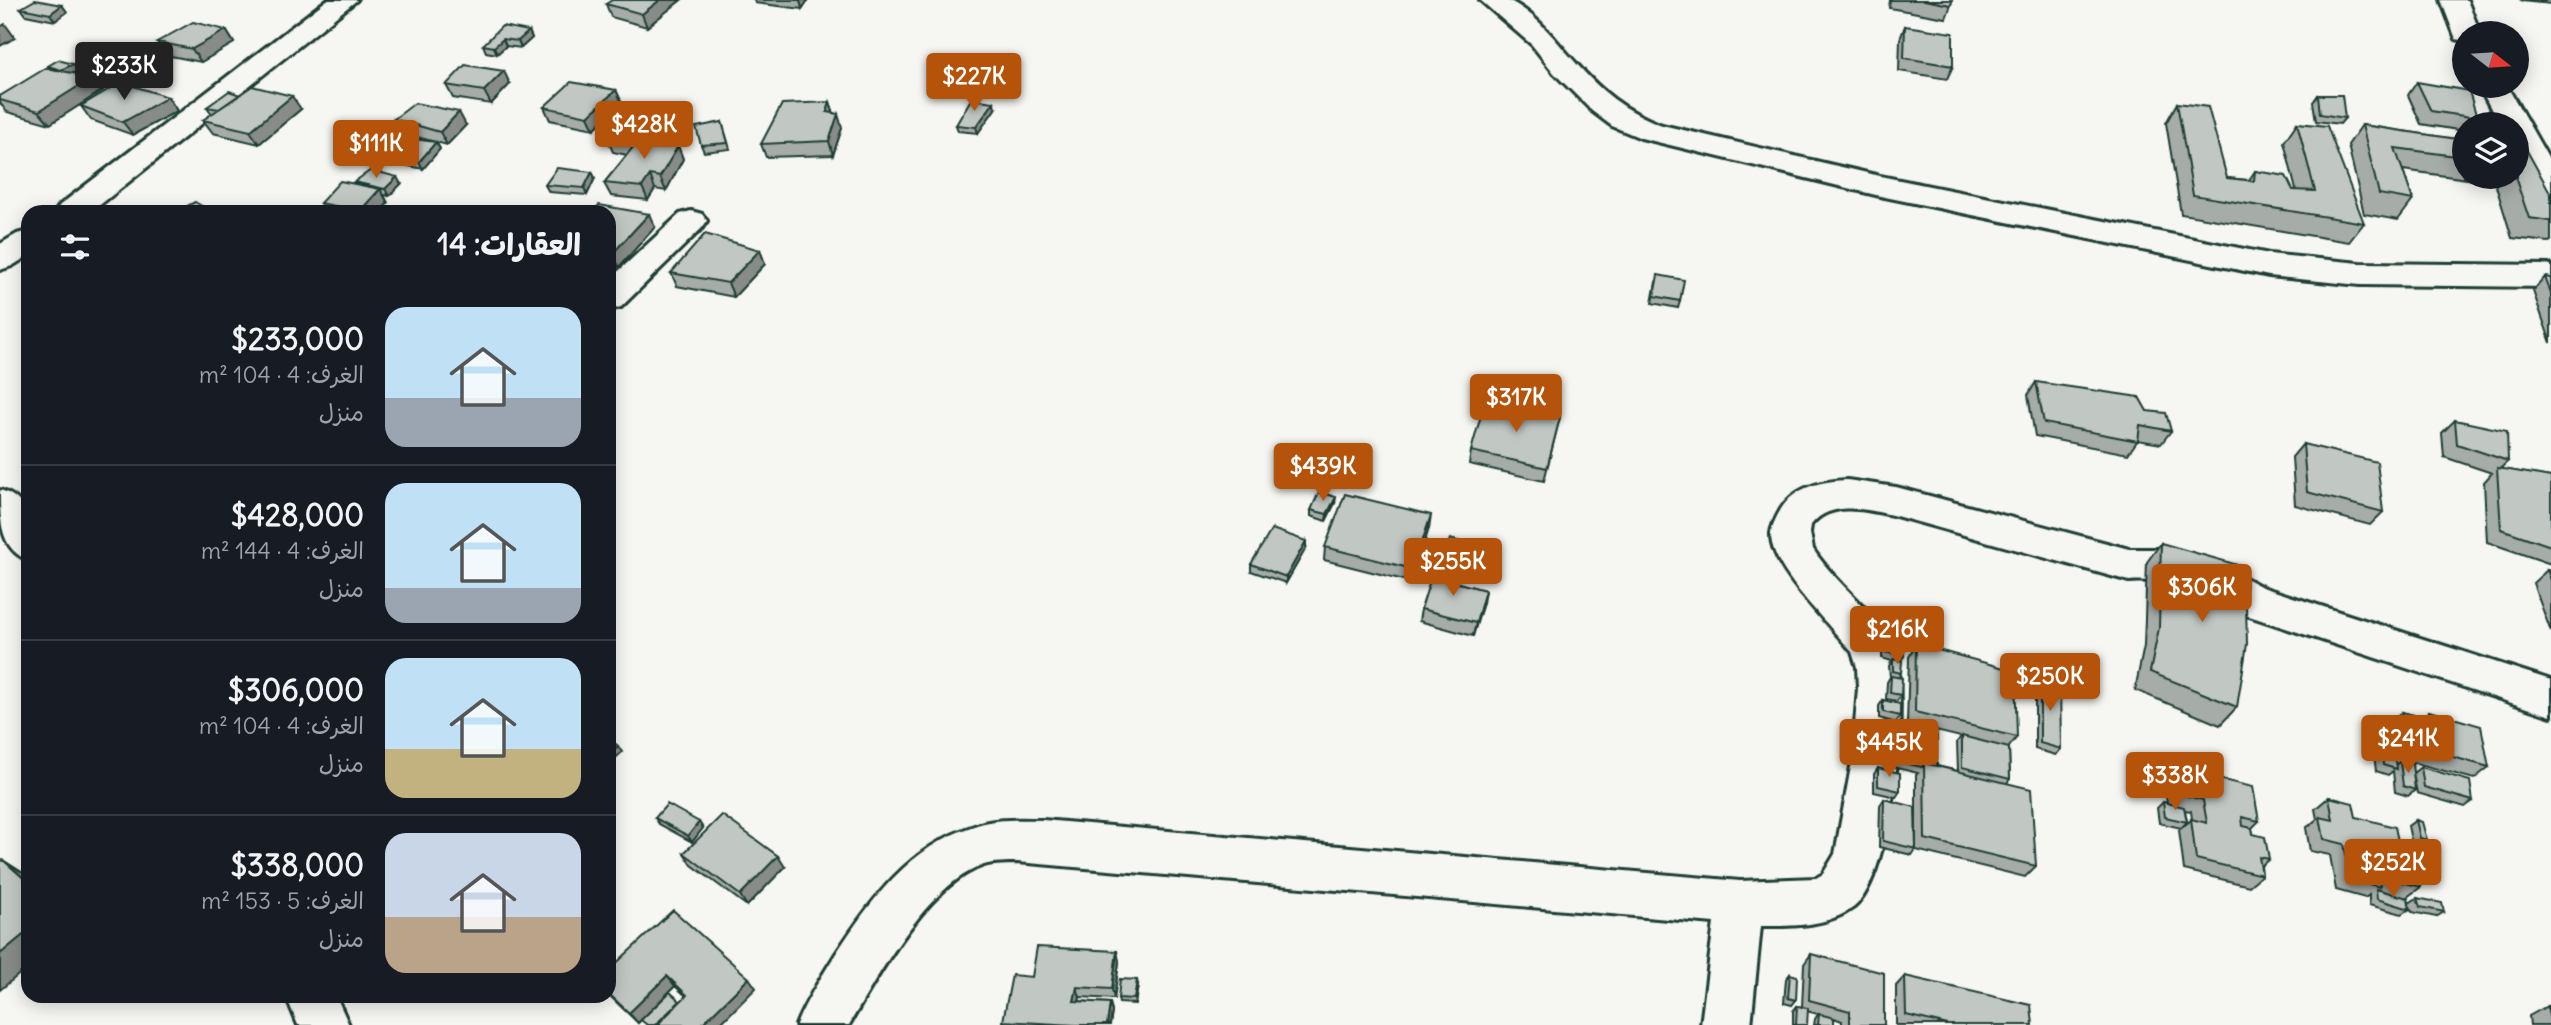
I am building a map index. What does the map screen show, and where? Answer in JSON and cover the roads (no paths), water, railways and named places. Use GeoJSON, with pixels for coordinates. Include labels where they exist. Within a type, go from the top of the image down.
{"type":"FeatureCollection","features":[{"type":"Feature","properties":{"kind":"street"},"geometry":{"type":"LineString","coordinates":[[80,205],[344,0]]}},
{"type":"Feature","properties":{"kind":"street"},"geometry":{"type":"LineString","coordinates":[[1493,0],[1542,39],[1564,67],[1602,105],[1622,120],[1652,132],[1880,186],[2269,265],[2360,274],[2551,276]]}},
{"type":"Feature","properties":{"kind":"street"},"geometry":{"type":"LineString","coordinates":[[2455,0],[2462,21]]}},
{"type":"Feature","properties":{"kind":"street"},"geometry":{"type":"LineString","coordinates":[[2500,98],[2551,191]]}},
{"type":"Feature","properties":{"kind":"street"},"geometry":{"type":"LineString","coordinates":[[616,292],[691,221]]}},
{"type":"Feature","properties":{"kind":"street"},"geometry":{"type":"LineString","coordinates":[[0,260],[21,246]]}},
{"type":"Feature","properties":{"kind":"street"},"geometry":{"type":"LineString","coordinates":[[821,1025],[894,913],[924,879],[952,856],[976,846],[1005,841],[1043,841],[1740,903],[1807,902],[1830,898],[1844,887],[1855,870],[1861,848],[1880,680],[1874,652],[1858,629],[1825,595],[1791,543],[1791,527],[1797,513],[1828,495],[1856,495],[1900,503],[2129,565],[2147,562],[2229,585],[2248,599],[2551,698]]}},
{"type":"Feature","properties":{"kind":"street"},"geometry":{"type":"LineString","coordinates":[[0,505],[21,535]]}},
{"type":"Feature","properties":{"kind":"street"},"geometry":{"type":"LineString","coordinates":[[1726,1025],[1740,903]]}},
{"type":"Feature","properties":{"kind":"street"},"geometry":{"type":"LineString","coordinates":[[314,1003],[324,1025]]}}]}
